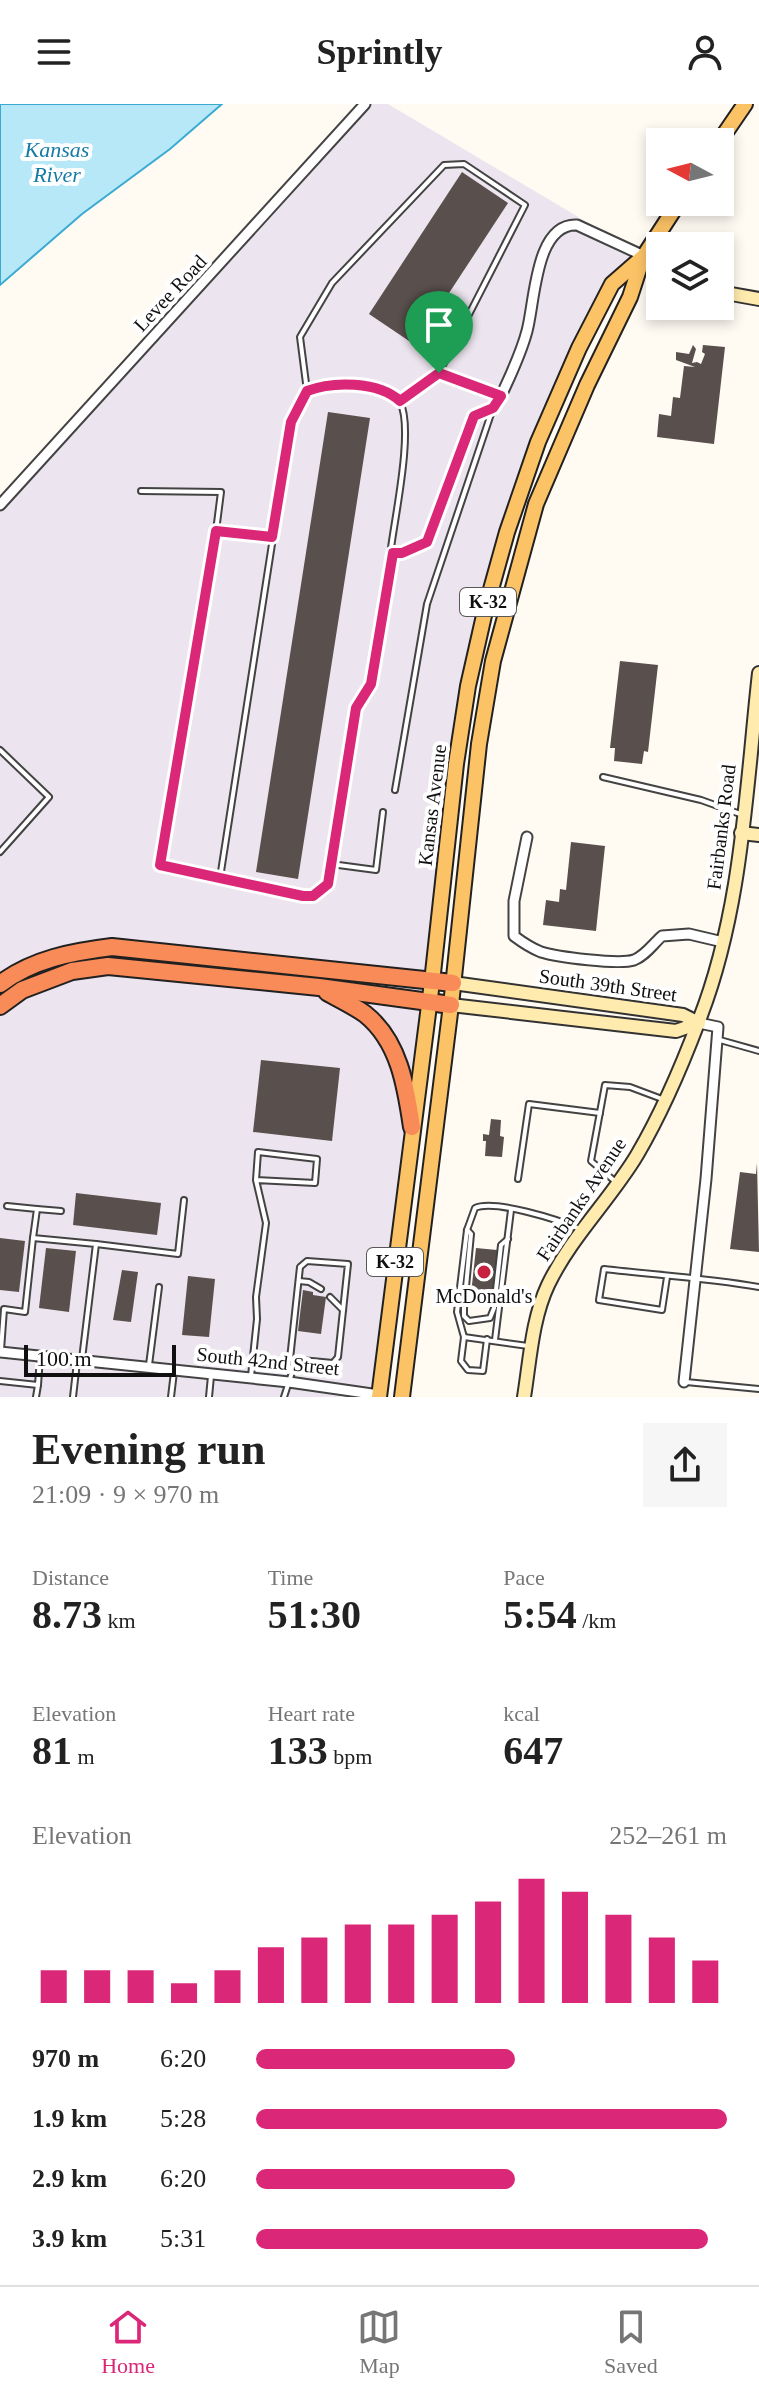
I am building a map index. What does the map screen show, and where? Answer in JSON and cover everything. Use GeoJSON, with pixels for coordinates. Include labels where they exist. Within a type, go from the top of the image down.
{"type":"FeatureCollection","features":[{"type":"Feature","properties":{"kind":"highway"},"geometry":{"type":"LineString","coordinates":[[0,984],[40,961],[72,952],[112,947],[453,983]]}},
{"type":"Feature","properties":{"kind":"highway"},"geometry":{"type":"LineString","coordinates":[[0,1006],[22,990],[72,971],[108,966],[319,987],[451,1005]]}},
{"type":"Feature","properties":{"kind":"highway"},"geometry":{"type":"LineString","coordinates":[[319,987],[365,1014],[386,1035],[401,1069],[412,1127]]}},
{"type":"Feature","properties":{"kind":"main road"},"geometry":{"type":"LineString","coordinates":[[729,128],[745,104]]}},
{"type":"Feature","properties":{"kind":"main road","name":"Kansas Avenue"},"geometry":{"type":"LineString","coordinates":[[402,1397],[451,1005],[479,744],[493,661],[536,504],[587,385],[630,297],[644,256],[670,216]]}},
{"type":"Feature","properties":{"kind":"main road","name":"Kansas Avenue"},"geometry":{"type":"LineString","coordinates":[[382,1396],[412,1127],[468,686],[507,532],[538,442],[579,348],[612,284],[644,256]]}},
{"type":"Feature","properties":{"kind":"street","name":"Levee Road"},"geometry":{"type":"LineString","coordinates":[[0,505],[365,104]]}},
{"type":"Feature","properties":{"kind":"street"},"geometry":{"type":"LineString","coordinates":[[501,396],[520,354],[546,245],[556,231],[568,225],[577,225],[644,256]]}},
{"type":"Feature","properties":{"kind":"street"},"geometry":{"type":"LineString","coordinates":[[734,295],[759,299]]}},
{"type":"Feature","properties":{"kind":"street","name":"Fairbanks Road"},"geometry":{"type":"LineString","coordinates":[[712,985],[723,942],[741,833],[759,673]]}},
{"type":"Feature","properties":{"kind":"street"},"geometry":{"type":"LineString","coordinates":[[741,833],[759,835]]}},
{"type":"Feature","properties":{"kind":"street"},"geometry":{"type":"LineString","coordinates":[[527,837],[514,901],[514,936],[522,942],[542,952],[613,962],[631,961],[642,956],[662,936],[689,934],[723,942]]}},
{"type":"Feature","properties":{"kind":"street","name":"South 39th Street"},"geometry":{"type":"LineString","coordinates":[[453,983],[683,1015],[699,1023]]}},
{"type":"Feature","properties":{"kind":"street","name":"Fairbanks Avenue"},"geometry":{"type":"LineString","coordinates":[[524,1397],[535,1327],[547,1286],[636,1156],[699,1023],[712,985]]}},
{"type":"Feature","properties":{"kind":"street","name":"South 39th Street"},"geometry":{"type":"LineString","coordinates":[[451,1005],[676,1031],[699,1023]]}},
{"type":"Feature","properties":{"kind":"street"},"geometry":{"type":"LineString","coordinates":[[684,1382],[718,1027],[699,1023]]}},
{"type":"Feature","properties":{"kind":"street","name":"South 42nd Street"},"geometry":{"type":"LineString","coordinates":[[0,1352],[289,1382],[382,1396]]}},
{"type":"Feature","properties":{"kind":"lane"},"geometry":{"type":"LineString","coordinates":[[220,878],[291,422],[307,391],[300,337],[332,283],[444,165],[464,164],[525,205],[439,373],[400,401]]}},
{"type":"Feature","properties":{"kind":"lane"},"geometry":{"type":"LineString","coordinates":[[395,790],[427,604],[493,408],[501,396],[439,373]]}},
{"type":"Feature","properties":{"kind":"lane"},"geometry":{"type":"LineString","coordinates":[[141,491],[221,492],[160,865],[313,896],[328,884],[356,708],[371,684],[393,553],[391,548],[406,431],[400,401],[394,395],[351,385],[319,386],[307,391]]}},
{"type":"Feature","properties":{"kind":"lane"},"geometry":{"type":"LineString","coordinates":[[393,553],[420,546],[430,536],[474,416],[493,408]]}},
{"type":"Feature","properties":{"kind":"lane"},"geometry":{"type":"LineString","coordinates":[[216,531],[272,537]]}},
{"type":"Feature","properties":{"kind":"lane"},"geometry":{"type":"LineString","coordinates":[[0,750],[49,797],[0,852]]}},
{"type":"Feature","properties":{"kind":"lane"},"geometry":{"type":"LineString","coordinates":[[603,777],[701,800],[743,815]]}},
{"type":"Feature","properties":{"kind":"lane"},"geometry":{"type":"LineString","coordinates":[[331,864],[376,870],[383,812]]}},
{"type":"Feature","properties":{"kind":"lane"},"geometry":{"type":"LineString","coordinates":[[717,1042],[736,1042],[759,1051]]}},
{"type":"Feature","properties":{"kind":"lane"},"geometry":{"type":"LineString","coordinates":[[617,1183],[591,1161],[605,1085],[630,1087],[665,1099]]}},
{"type":"Feature","properties":{"kind":"lane"},"geometry":{"type":"LineString","coordinates":[[518,1179],[529,1104],[600,1113]]}},
{"type":"Feature","properties":{"kind":"lane"},"geometry":{"type":"LineString","coordinates":[[251,1378],[256,1297],[266,1223],[256,1180],[258,1152],[317,1159],[315,1183],[256,1180]]}},
{"type":"Feature","properties":{"kind":"lane"},"geometry":{"type":"LineString","coordinates":[[33,1238],[178,1254],[184,1200]]}},
{"type":"Feature","properties":{"kind":"lane"},"geometry":{"type":"LineString","coordinates":[[487,1339],[483,1371],[463,1367],[464,1337],[457,1312],[467,1230],[475,1208],[484,1204],[502,1205],[583,1230]]}},
{"type":"Feature","properties":{"kind":"lane"},"geometry":{"type":"LineString","coordinates":[[7,1206],[61,1211]]}},
{"type":"Feature","properties":{"kind":"lane"},"geometry":{"type":"LineString","coordinates":[[0,1352],[4,1309],[25,1312],[37,1209]]}},
{"type":"Feature","properties":{"kind":"lane"},"geometry":{"type":"LineString","coordinates":[[495,1340],[511,1210]]}},
{"type":"Feature","properties":{"kind":"lane"},"geometry":{"type":"LineString","coordinates":[[467,1230],[471,1234],[464,1316],[469,1321],[490,1318],[494,1308],[501,1245],[508,1239]]}},
{"type":"Feature","properties":{"kind":"lane"},"geometry":{"type":"LineString","coordinates":[[73,1397],[96,1244]]}},
{"type":"Feature","properties":{"kind":"lane"},"geometry":{"type":"LineString","coordinates":[[307,1261],[348,1264],[338,1357],[333,1363],[290,1359],[299,1281],[300,1267],[307,1261]]}},
{"type":"Feature","properties":{"kind":"lane"},"geometry":{"type":"LineString","coordinates":[[667,1277],[662,1310],[599,1300],[604,1269],[667,1277],[696,1276],[759,1287]]}},
{"type":"Feature","properties":{"kind":"lane"},"geometry":{"type":"LineString","coordinates":[[299,1281],[309,1282],[321,1289]]}},
{"type":"Feature","properties":{"kind":"lane"},"geometry":{"type":"LineString","coordinates":[[149,1367],[159,1287]]}},
{"type":"Feature","properties":{"kind":"lane"},"geometry":{"type":"LineString","coordinates":[[330,1297],[343,1310]]}},
{"type":"Feature","properties":{"kind":"lane"},"geometry":{"type":"LineString","coordinates":[[464,1337],[532,1346]]}},
{"type":"Feature","properties":{"kind":"lane"},"geometry":{"type":"LineString","coordinates":[[36,1397],[41,1356]]}},
{"type":"Feature","properties":{"kind":"lane"},"geometry":{"type":"LineString","coordinates":[[284,1397],[296,1360]]}},
{"type":"Feature","properties":{"kind":"lane"},"geometry":{"type":"LineString","coordinates":[[171,1397],[174,1370]]}},
{"type":"Feature","properties":{"kind":"lane"},"geometry":{"type":"LineString","coordinates":[[209,1397],[211,1374]]}},
{"type":"Feature","properties":{"kind":"lane"},"geometry":{"type":"LineString","coordinates":[[0,1381],[38,1385]]}},
{"type":"Feature","properties":{"kind":"lane"},"geometry":{"type":"LineString","coordinates":[[684,1382],[759,1389]]}},
{"type":"Feature","properties":{"kind":"shaded area"},"geometry":{"type":"Polygon","coordinates":[[[365,104],[388,104],[644,256],[612,284],[538,442],[468,686],[380,1397],[0,1397],[0,510],[365,104]]]}},
{"type":"Feature","properties":{"kind":"water","name":"Kansas River"},"geometry":{"type":"Polygon","coordinates":[[[0,104],[222,104],[170,149],[82,214],[0,285],[0,104]]]}},
{"type":"Feature","properties":{"kind":"building"},"geometry":{"type":"Polygon","coordinates":[[[462,172],[508,203],[415,345],[369,314],[462,172]]]}},
{"type":"Feature","properties":{"kind":"building"},"geometry":{"type":"Polygon","coordinates":[[[693,345],[696,349],[692,363],[701,364],[705,354],[702,352],[703,345],[725,347],[714,444],[657,437],[659,414],[671,416],[673,397],[680,398],[684,366],[695,367],[676,360],[676,352],[689,354],[693,345]]]}},
{"type":"Feature","properties":{"kind":"building"},"geometry":{"type":"Polygon","coordinates":[[[328,412],[370,418],[298,879],[256,872],[328,412]]]}},
{"type":"Feature","properties":{"kind":"building"},"geometry":{"type":"Polygon","coordinates":[[[620,661],[658,665],[648,752],[644,751],[642,764],[614,761],[615,748],[610,748],[620,661]]]}},
{"type":"Feature","properties":{"kind":"building"},"geometry":{"type":"Polygon","coordinates":[[[571,842],[605,846],[596,931],[543,925],[546,900],[559,902],[560,889],[566,890],[571,842]]]}},
{"type":"Feature","properties":{"kind":"building"},"geometry":{"type":"Polygon","coordinates":[[[261,1060],[340,1068],[332,1141],[253,1132],[261,1060]]]}},
{"type":"Feature","properties":{"kind":"building"},"geometry":{"type":"Polygon","coordinates":[[[491,1119],[501,1120],[500,1136],[504,1137],[502,1157],[485,1156],[483,1134],[489,1135],[491,1119]]]}},
{"type":"Feature","properties":{"kind":"building"},"geometry":{"type":"Polygon","coordinates":[[[757,1163],[759,1252],[730,1249],[740,1172],[756,1174],[757,1163]]]}},
{"type":"Feature","properties":{"kind":"building"},"geometry":{"type":"Polygon","coordinates":[[[76,1193],[161,1203],[157,1235],[73,1225],[76,1193]]]}},
{"type":"Feature","properties":{"kind":"building"},"geometry":{"type":"Polygon","coordinates":[[[0,1238],[25,1241],[19,1292],[0,1290],[0,1238]]]}},
{"type":"Feature","properties":{"kind":"building"},"geometry":{"type":"Polygon","coordinates":[[[46,1248],[76,1251],[69,1312],[39,1308],[46,1248]]]}},
{"type":"Feature","properties":{"kind":"building","name":"McDonald's"},"geometry":{"type":"Polygon","coordinates":[[[476,1248],[497,1250],[493,1296],[471,1294],[476,1248]]]}},
{"type":"Feature","properties":{"kind":"building"},"geometry":{"type":"Polygon","coordinates":[[[122,1270],[138,1272],[131,1322],[113,1320],[122,1270]]]}},
{"type":"Feature","properties":{"kind":"building"},"geometry":{"type":"Polygon","coordinates":[[[188,1276],[215,1279],[209,1337],[182,1335],[188,1276]]]}},
{"type":"Feature","properties":{"kind":"building"},"geometry":{"type":"Polygon","coordinates":[[[303,1290],[326,1297],[321,1334],[298,1331],[303,1290]]]}},
{"type":"Feature","properties":{"kind":"place","name":"McDonald's"},"geometry":{"type":"Point","coordinates":[484,1272]}},
{"type":"Feature","properties":{"kind":"route"},"geometry":{"type":"LineString","coordinates":[[439,373],[501,396],[493,408],[474,416],[427,542],[402,553],[393,553],[371,684],[356,708],[328,884],[313,896],[303,896],[160,865],[216,531],[272,537],[291,422],[307,391],[319,386],[351,385],[378,389],[400,401],[439,373]]}}]}
